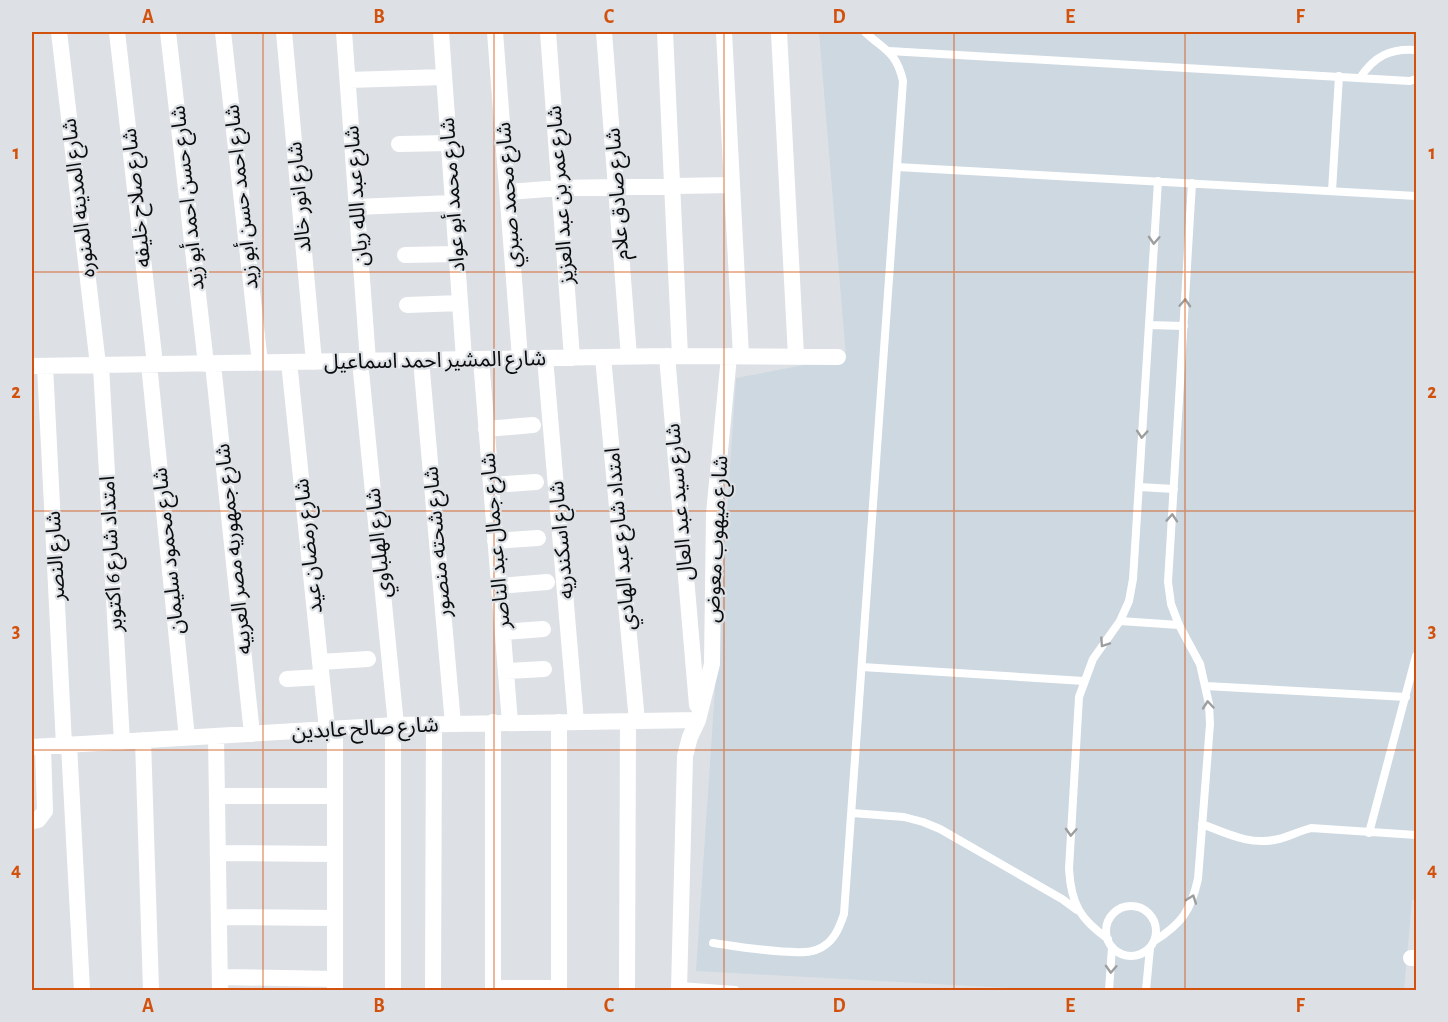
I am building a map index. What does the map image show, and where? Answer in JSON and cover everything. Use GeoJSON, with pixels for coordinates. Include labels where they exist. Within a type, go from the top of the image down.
{"type":"FeatureCollection","features":[{"type":"Feature","properties":{"kind":"street","name":"شارع المدينه المنوره"},"geometry":{"type":"LineString","coordinates":[[58,32],[100,366]]}},
{"type":"Feature","properties":{"kind":"street","name":"شارع صلاح خليفه"},"geometry":{"type":"LineString","coordinates":[[117,32],[152,364]]}},
{"type":"Feature","properties":{"kind":"street","name":"شارع حسن احمد أبو زيد"},"geometry":{"type":"LineString","coordinates":[[168,32],[210,364]]}},
{"type":"Feature","properties":{"kind":"street","name":"شارع احمد حسن أبو زيد"},"geometry":{"type":"LineString","coordinates":[[223,32],[260,363]]}},
{"type":"Feature","properties":{"kind":"street","name":"شارع انور خالد"},"geometry":{"type":"LineString","coordinates":[[284,32],[314,362]]}},
{"type":"Feature","properties":{"kind":"street","name":"شارع عبد الله ريان"},"geometry":{"type":"LineString","coordinates":[[344,32],[364,361]]}},
{"type":"Feature","properties":{"kind":"street","name":"شارع محمد أبو عواد"},"geometry":{"type":"LineString","coordinates":[[441,32],[464,359]]}},
{"type":"Feature","properties":{"kind":"street","name":"شارع محمد صبري"},"geometry":{"type":"LineString","coordinates":[[495,32],[520,358]]}},
{"type":"Feature","properties":{"kind":"street","name":"شارع عمر بن عبد العزيز"},"geometry":{"type":"LineString","coordinates":[[548,32],[572,358]]}},
{"type":"Feature","properties":{"kind":"street","name":"شارع صادق علام"},"geometry":{"type":"LineString","coordinates":[[604,32],[629,357]]}},
{"type":"Feature","properties":{"kind":"street","name":"شارع سيد عبد العال"},"geometry":{"type":"LineString","coordinates":[[665,32],[672,186],[674,356],[698,720]]}},
{"type":"Feature","properties":{"kind":"street","name":"شارع ميهوب معوض"},"geometry":{"type":"LineString","coordinates":[[679,988],[686,756],[712,664],[714,514],[735,356],[732,185],[724,32]]}},
{"type":"Feature","properties":{"kind":"street"},"geometry":{"type":"LineString","coordinates":[[779,32],[796,356]]}},
{"type":"Feature","properties":{"kind":"street"},"geometry":{"type":"LineString","coordinates":[[348,80],[444,77]]}},
{"type":"Feature","properties":{"kind":"street"},"geometry":{"type":"LineString","coordinates":[[399,144],[449,142]]}},
{"type":"Feature","properties":{"kind":"street"},"geometry":{"type":"LineString","coordinates":[[508,192],[560,188],[732,185]]}},
{"type":"Feature","properties":{"kind":"street"},"geometry":{"type":"LineString","coordinates":[[356,207],[452,203]]}},
{"type":"Feature","properties":{"kind":"street"},"geometry":{"type":"LineString","coordinates":[[405,255],[456,254]]}},
{"type":"Feature","properties":{"kind":"street"},"geometry":{"type":"LineString","coordinates":[[407,305],[460,303]]}},
{"type":"Feature","properties":{"kind":"street","name":"شارع المشير احمد اسماعيل"},"geometry":{"type":"LineString","coordinates":[[35,363],[100,366],[674,356],[838,357]]}},
{"type":"Feature","properties":{"kind":"street","name":"امتداد شارع عبد الهادي"},"geometry":{"type":"LineString","coordinates":[[603,357],[633,721],[627,990]]}},
{"type":"Feature","properties":{"kind":"street","name":"شارع اسكندريه"},"geometry":{"type":"LineString","coordinates":[[545,358],[576,722]]}},
{"type":"Feature","properties":{"kind":"street","name":"شارع جمال عبد الناصر"},"geometry":{"type":"LineString","coordinates":[[481,359],[510,723]]}},
{"type":"Feature","properties":{"kind":"street","name":"شارع شحته منصور"},"geometry":{"type":"LineString","coordinates":[[421,360],[453,723]]}},
{"type":"Feature","properties":{"kind":"street","name":"شارع الهلباوي"},"geometry":{"type":"LineString","coordinates":[[364,361],[394,725],[393,990]]}},
{"type":"Feature","properties":{"kind":"street","name":"شارع رمضان عيد"},"geometry":{"type":"LineString","coordinates":[[289,362],[321,669],[331,729],[335,796],[334,985]]}},
{"type":"Feature","properties":{"kind":"street","name":"شارع النصر"},"geometry":{"type":"LineString","coordinates":[[35,363],[67,745],[82,990]]}},
{"type":"Feature","properties":{"kind":"street","name":"شارع محمود سليمان"},"geometry":{"type":"LineString","coordinates":[[152,364],[187,738]]}},
{"type":"Feature","properties":{"kind":"street","name":"شارع جمهوريه مصر العربيه"},"geometry":{"type":"LineString","coordinates":[[210,364],[252,734]]}},
{"type":"Feature","properties":{"kind":"street","name":"امتداد شارع 6 اكتوبر"},"geometry":{"type":"LineString","coordinates":[[100,366],[122,742]]}},
{"type":"Feature","properties":{"kind":"street"},"geometry":{"type":"LineString","coordinates":[[486,429],[533,425]]}},
{"type":"Feature","properties":{"kind":"street"},"geometry":{"type":"LineString","coordinates":[[491,485],[536,482]]}},
{"type":"Feature","properties":{"kind":"street"},"geometry":{"type":"LineString","coordinates":[[495,541],[538,538]]}},
{"type":"Feature","properties":{"kind":"street"},"geometry":{"type":"LineString","coordinates":[[499,586],[547,582]]}},
{"type":"Feature","properties":{"kind":"street"},"geometry":{"type":"LineString","coordinates":[[503,632],[543,629]]}},
{"type":"Feature","properties":{"kind":"street"},"geometry":{"type":"LineString","coordinates":[[287,679],[368,659]]}},
{"type":"Feature","properties":{"kind":"street"},"geometry":{"type":"LineString","coordinates":[[506,672],[544,669]]}},
{"type":"Feature","properties":{"kind":"street","name":"شارع صالح عابدين"},"geometry":{"type":"LineString","coordinates":[[37,747],[394,725],[698,720]]}},
{"type":"Feature","properties":{"kind":"street"},"geometry":{"type":"LineString","coordinates":[[493,722],[493,989],[559,989],[559,722]]}},
{"type":"Feature","properties":{"kind":"street"},"geometry":{"type":"LineString","coordinates":[[432,990],[434,724]]}},
{"type":"Feature","properties":{"kind":"street"},"geometry":{"type":"LineString","coordinates":[[216,736],[220,984],[334,985]]}},
{"type":"Feature","properties":{"kind":"street"},"geometry":{"type":"LineString","coordinates":[[144,740],[151,990]]}},
{"type":"Feature","properties":{"kind":"street"},"geometry":{"type":"LineString","coordinates":[[32,821],[38,820],[45,811],[37,747]]}},
{"type":"Feature","properties":{"kind":"street"},"geometry":{"type":"LineString","coordinates":[[217,796],[335,796]]}},
{"type":"Feature","properties":{"kind":"street"},"geometry":{"type":"LineString","coordinates":[[218,853],[335,854]]}},
{"type":"Feature","properties":{"kind":"street"},"geometry":{"type":"LineString","coordinates":[[219,916],[335,918]]}},
{"type":"Feature","properties":{"kind":"lane"},"geometry":{"type":"LineString","coordinates":[[712,944],[800,952],[816,950],[830,942],[839,929],[844,914],[903,81],[899,65],[889,51],[865,32]]}},
{"type":"Feature","properties":{"kind":"lane"},"geometry":{"type":"LineString","coordinates":[[1360,78],[1367,66],[1377,57],[1390,51],[1416,50]]}},
{"type":"Feature","properties":{"kind":"lane"},"geometry":{"type":"LineString","coordinates":[[889,51],[1410,81],[1416,79]]}},
{"type":"Feature","properties":{"kind":"lane"},"geometry":{"type":"LineString","coordinates":[[1332,192],[1339,76]]}},
{"type":"Feature","properties":{"kind":"lane"},"geometry":{"type":"LineString","coordinates":[[897,166],[1416,196]]}},
{"type":"Feature","properties":{"kind":"lane"},"geometry":{"type":"LineString","coordinates":[[1158,182],[1133,579],[1129,601],[1120,621],[1093,660],[1084,681],[1077,715],[1069,869],[1070,890],[1078,910],[1091,927],[1120,954],[1131,956],[1141,954],[1171,931],[1185,916],[1194,898],[1198,879],[1210,724],[1206,686],[1200,664],[1179,625],[1171,604],[1168,582],[1192,183]]}},
{"type":"Feature","properties":{"kind":"lane"},"geometry":{"type":"LineString","coordinates":[[1149,325],[1184,326]]}},
{"type":"Feature","properties":{"kind":"lane"},"geometry":{"type":"LineString","coordinates":[[1139,487],[1174,489]]}},
{"type":"Feature","properties":{"kind":"lane"},"geometry":{"type":"LineString","coordinates":[[1120,621],[1179,625]]}},
{"type":"Feature","properties":{"kind":"lane"},"geometry":{"type":"LineString","coordinates":[[1369,833],[1416,656]]}},
{"type":"Feature","properties":{"kind":"lane"},"geometry":{"type":"LineString","coordinates":[[862,667],[1084,681]]}},
{"type":"Feature","properties":{"kind":"lane"},"geometry":{"type":"LineString","coordinates":[[1206,686],[1406,697]]}},
{"type":"Feature","properties":{"kind":"lane"},"geometry":{"type":"LineString","coordinates":[[852,813],[904,817],[940,829],[1078,910]]}},
{"type":"Feature","properties":{"kind":"lane"},"geometry":{"type":"LineString","coordinates":[[1202,824],[1247,841],[1265,842],[1311,828],[1416,835]]}},
{"type":"Feature","properties":{"kind":"lane"},"geometry":{"type":"LineString","coordinates":[[1109,990],[1110,943],[1106,931],[1108,922],[1119,909],[1136,907],[1144,910],[1155,924],[1156,932],[1146,990]]}},
{"type":"Feature","properties":{"kind":"lane"},"geometry":{"type":"LineString","coordinates":[[679,988],[735,990]]}},
{"type":"Feature","properties":{"kind":"shaded area"},"geometry":{"type":"Polygon","coordinates":[[[819,32],[1416,32],[1416,900],[1412,900],[1404,990],[1045,990],[696,971],[736,378],[846,357],[819,32]]]}}]}
